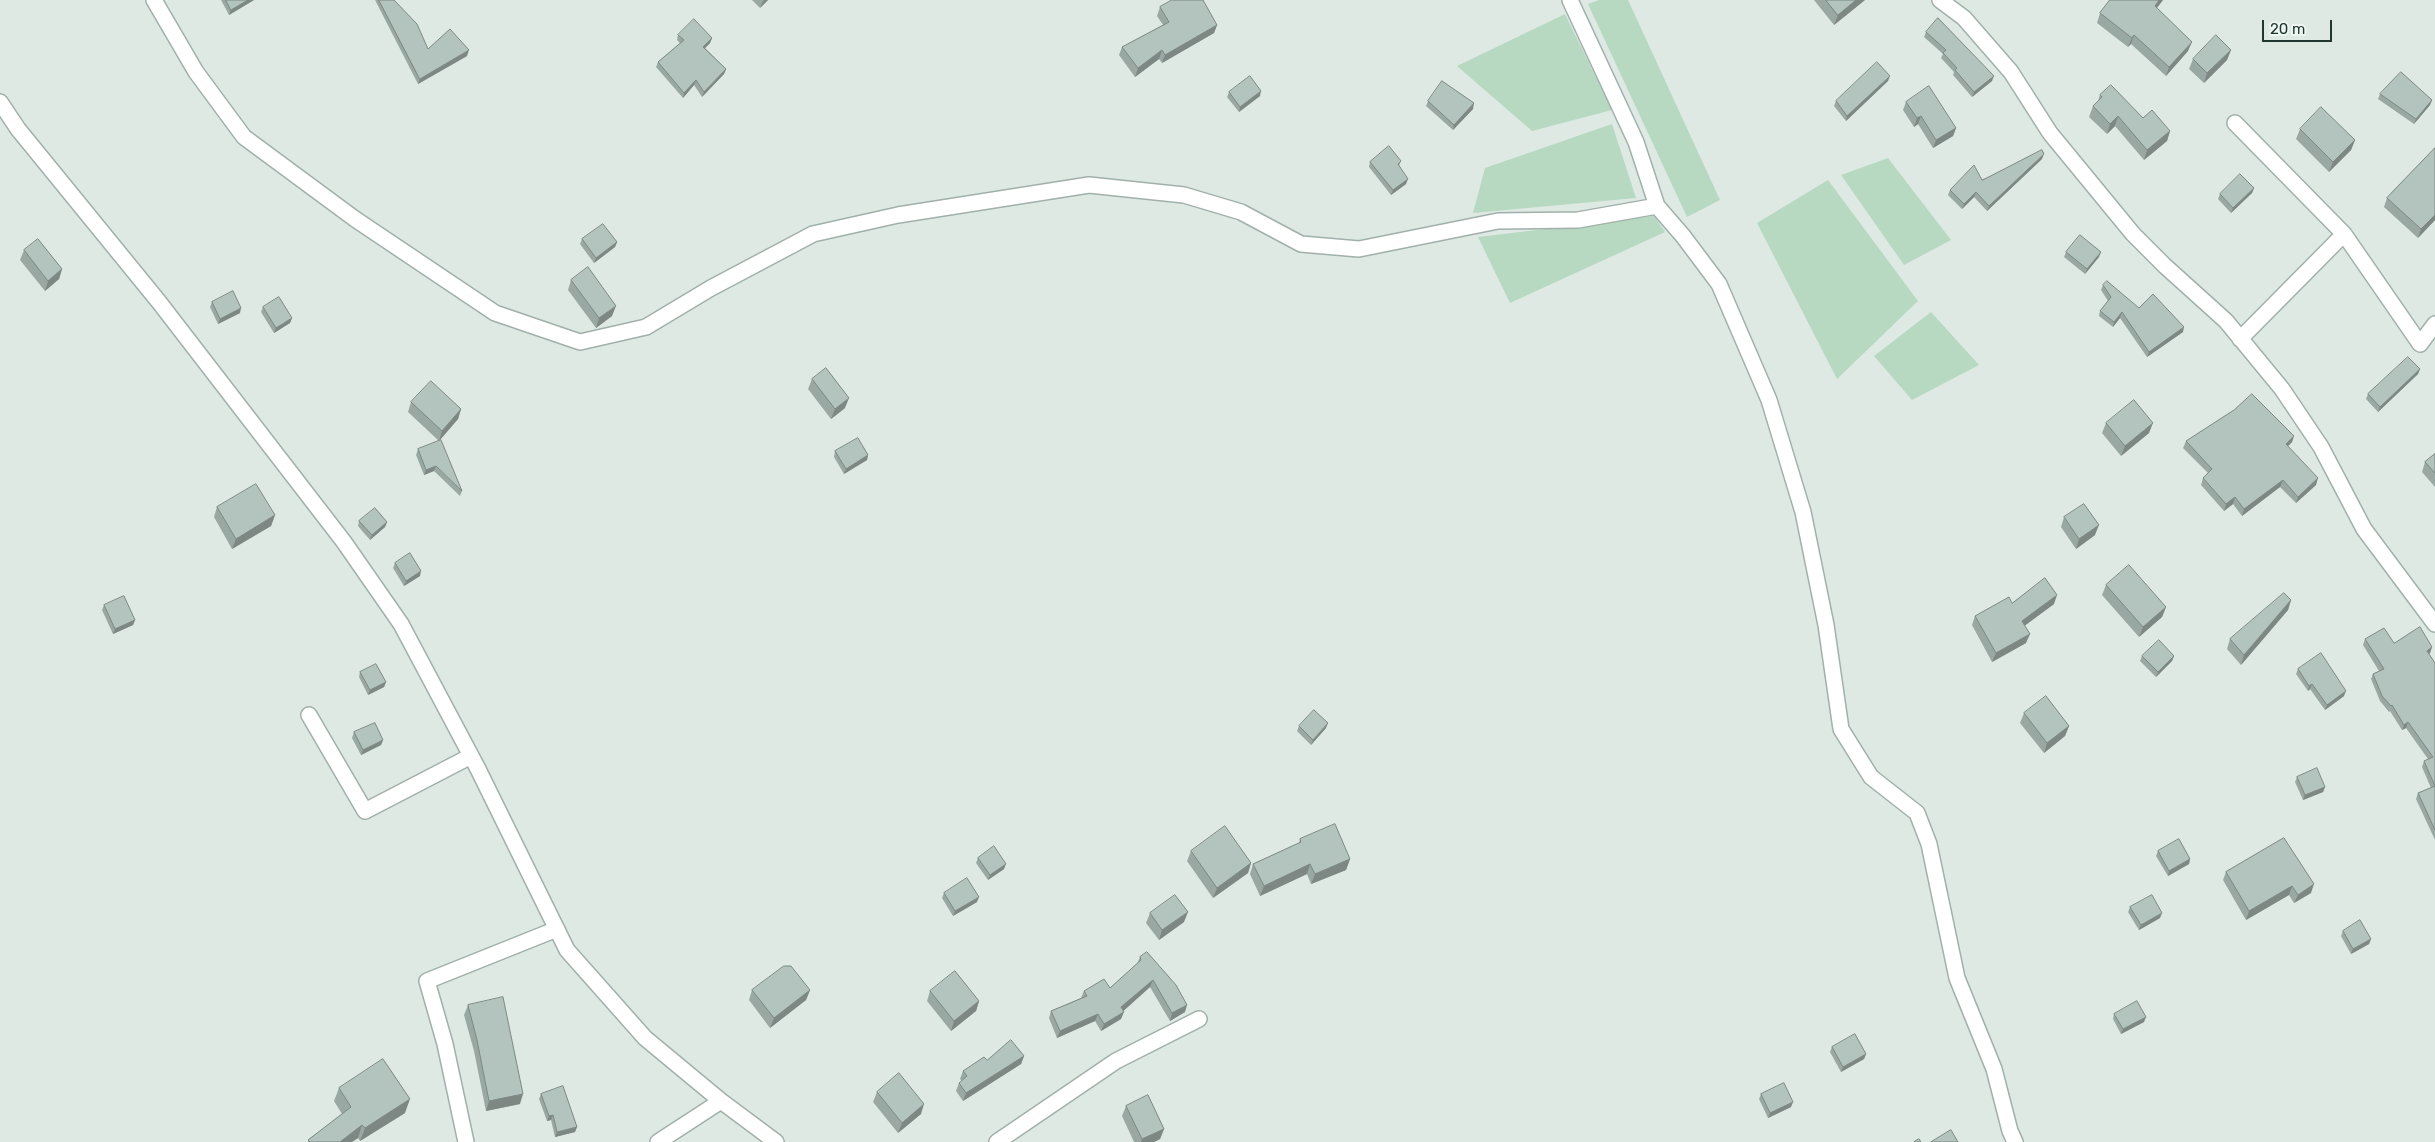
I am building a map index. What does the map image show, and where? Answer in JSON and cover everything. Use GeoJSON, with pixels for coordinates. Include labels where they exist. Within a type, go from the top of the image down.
{"type":"FeatureCollection","features":[{"type":"Feature","properties":{"kind":"street"},"geometry":{"type":"LineString","coordinates":[[154,0],[196,72],[244,138],[355,219],[495,313],[580,342],[646,327],[710,288],[813,234],[898,215],[1089,185],[1184,195],[1241,212],[1301,244],[1359,249],[1498,221],[1578,220],[1657,206]]}},
{"type":"Feature","properties":{"kind":"street"},"geometry":{"type":"LineString","coordinates":[[1570,0],[1636,142],[1657,206],[1683,236],[1719,284],[1769,400],[1803,512],[1826,625],[1841,729],[1870,777],[1917,814],[1929,844],[1958,978],[1994,1069],[2010,1131],[2015,1142]]}},
{"type":"Feature","properties":{"kind":"street"},"geometry":{"type":"LineString","coordinates":[[1940,0],[1964,18],[2011,72],[2050,133],[2133,234],[2165,266],[2226,321],[2282,389],[2321,447],[2364,530],[2435,624]]}},
{"type":"Feature","properties":{"kind":"street"},"geometry":{"type":"LineString","coordinates":[[0,102],[18,129],[159,302],[344,542],[401,624],[471,756],[567,950],[645,1038],[721,1101],[776,1142]]}},
{"type":"Feature","properties":{"kind":"street"},"geometry":{"type":"LineString","coordinates":[[2234,123],[2344,234],[2420,344],[2435,324]]}},
{"type":"Feature","properties":{"kind":"street"},"geometry":{"type":"LineString","coordinates":[[2240,338],[2344,234]]}},
{"type":"Feature","properties":{"kind":"street"},"geometry":{"type":"LineString","coordinates":[[309,715],[365,811],[471,756]]}},
{"type":"Feature","properties":{"kind":"street"},"geometry":{"type":"LineString","coordinates":[[466,1142],[445,1044],[427,981],[557,929]]}},
{"type":"Feature","properties":{"kind":"street"},"geometry":{"type":"LineString","coordinates":[[997,1142],[1116,1061],[1199,1019]]}},
{"type":"Feature","properties":{"kind":"street"},"geometry":{"type":"LineString","coordinates":[[658,1142],[721,1101]]}},
{"type":"Feature","properties":{"kind":"green space"},"geometry":{"type":"Polygon","coordinates":[[[1599,0],[1628,0],[1720,200],[1687,217],[1588,4],[1599,0]]]}},
{"type":"Feature","properties":{"kind":"green space"},"geometry":{"type":"Polygon","coordinates":[[[1565,14],[1612,110],[1532,131],[1457,66],[1565,14]]]}},
{"type":"Feature","properties":{"kind":"green space"},"geometry":{"type":"Polygon","coordinates":[[[1612,124],[1636,198],[1473,213],[1485,168],[1612,124]]]}},
{"type":"Feature","properties":{"kind":"green space"},"geometry":{"type":"Polygon","coordinates":[[[1888,158],[1951,240],[1904,265],[1841,175],[1888,158]]]}},
{"type":"Feature","properties":{"kind":"green space"},"geometry":{"type":"Polygon","coordinates":[[[1828,180],[1918,301],[1837,379],[1757,223],[1828,180]]]}},
{"type":"Feature","properties":{"kind":"green space"},"geometry":{"type":"Polygon","coordinates":[[[1654,216],[1665,232],[1510,303],[1478,237],[1654,216]]]}},
{"type":"Feature","properties":{"kind":"green space"},"geometry":{"type":"Polygon","coordinates":[[[1931,312],[1979,365],[1912,400],[1874,356],[1931,312]]]}},
{"type":"Feature","properties":{"kind":"building"},"geometry":{"type":"Polygon","coordinates":[[[226,0],[248,0],[231,10],[226,0]]]}},
{"type":"Feature","properties":{"kind":"building"},"geometry":{"type":"Polygon","coordinates":[[[379,0],[394,0],[417,24],[428,49],[450,29],[469,50],[420,79],[379,0]]]}},
{"type":"Feature","properties":{"kind":"building"},"geometry":{"type":"Polygon","coordinates":[[[1172,0],[1203,0],[1217,25],[1165,55],[1162,50],[1138,68],[1122,47],[1169,22],[1160,7],[1172,0]]]}},
{"type":"Feature","properties":{"kind":"building"},"geometry":{"type":"Polygon","coordinates":[[[1826,0],[1856,0],[1838,15],[1826,0]]]}},
{"type":"Feature","properties":{"kind":"building"},"geometry":{"type":"Polygon","coordinates":[[[2110,0],[2159,0],[2155,6],[2192,42],[2169,67],[2134,35],[2132,38],[2100,13],[2110,0]]]}},
{"type":"Feature","properties":{"kind":"building"},"geometry":{"type":"Polygon","coordinates":[[[1938,18],[1994,76],[1974,92],[1955,70],[1957,68],[1943,53],[1946,50],[1926,32],[1938,18]]]}},
{"type":"Feature","properties":{"kind":"building"},"geometry":{"type":"Polygon","coordinates":[[[694,19],[712,38],[703,47],[726,69],[704,92],[696,80],[684,93],[658,62],[684,40],[678,35],[694,19]]]}},
{"type":"Feature","properties":{"kind":"building"},"geometry":{"type":"Polygon","coordinates":[[[2216,35],[2231,50],[2207,73],[2193,59],[2216,35]]]}},
{"type":"Feature","properties":{"kind":"building"},"geometry":{"type":"Polygon","coordinates":[[[1877,62],[1890,76],[1847,116],[1836,101],[1877,62]]]}},
{"type":"Feature","properties":{"kind":"building"},"geometry":{"type":"Polygon","coordinates":[[[2401,72],[2432,100],[2416,119],[2380,94],[2401,72]]]}},
{"type":"Feature","properties":{"kind":"building"},"geometry":{"type":"Polygon","coordinates":[[[1250,76],[1261,91],[1240,107],[1229,92],[1250,76]]]}},
{"type":"Feature","properties":{"kind":"building"},"geometry":{"type":"Polygon","coordinates":[[[1442,81],[1474,103],[1454,125],[1428,101],[1442,81]]]}},
{"type":"Feature","properties":{"kind":"building"},"geometry":{"type":"Polygon","coordinates":[[[2111,85],[2143,118],[2152,110],[2170,131],[2147,150],[2118,116],[2110,124],[2093,106],[2102,97],[2100,95],[2111,85]]]}},
{"type":"Feature","properties":{"kind":"building"},"geometry":{"type":"Polygon","coordinates":[[[1929,86],[1956,128],[1936,140],[1921,116],[1917,118],[1906,102],[1929,86]]]}},
{"type":"Feature","properties":{"kind":"building"},"geometry":{"type":"Polygon","coordinates":[[[2321,107],[2355,140],[2333,162],[2300,129],[2321,107]]]}},
{"type":"Feature","properties":{"kind":"building"},"geometry":{"type":"Polygon","coordinates":[[[1389,146],[1401,161],[1398,164],[1408,179],[1393,190],[1370,162],[1389,146]]]}},
{"type":"Feature","properties":{"kind":"building"},"geometry":{"type":"Polygon","coordinates":[[[2435,148],[2435,215],[2421,229],[2387,198],[2435,148]]]}},
{"type":"Feature","properties":{"kind":"building"},"geometry":{"type":"Polygon","coordinates":[[[2042,150],[2044,154],[1989,206],[1976,192],[1964,204],[1950,190],[1974,165],[1982,180],[2042,150]]]}},
{"type":"Feature","properties":{"kind":"building"},"geometry":{"type":"Polygon","coordinates":[[[2240,174],[2254,188],[2233,208],[2220,194],[2240,174]]]}},
{"type":"Feature","properties":{"kind":"building"},"geometry":{"type":"Polygon","coordinates":[[[603,224],[617,242],[596,258],[582,239],[603,224]]]}},
{"type":"Feature","properties":{"kind":"building"},"geometry":{"type":"Polygon","coordinates":[[[2080,235],[2101,252],[2087,269],[2066,252],[2080,235]]]}},
{"type":"Feature","properties":{"kind":"building"},"geometry":{"type":"Polygon","coordinates":[[[38,239],[62,269],[48,281],[24,250],[38,239]]]}},
{"type":"Feature","properties":{"kind":"building"},"geometry":{"type":"Polygon","coordinates":[[[588,267],[616,306],[599,318],[571,280],[588,267]]]}},
{"type":"Feature","properties":{"kind":"building"},"geometry":{"type":"Polygon","coordinates":[[[2107,281],[2139,308],[2153,294],[2184,327],[2149,352],[2122,312],[2114,322],[2100,311],[2111,297],[2103,285],[2107,281]]]}},
{"type":"Feature","properties":{"kind":"building"},"geometry":{"type":"Polygon","coordinates":[[[233,291],[241,308],[220,319],[212,302],[233,291]]]}},
{"type":"Feature","properties":{"kind":"building"},"geometry":{"type":"Polygon","coordinates":[[[279,297],[292,318],[276,328],[263,307],[279,297]]]}},
{"type":"Feature","properties":{"kind":"building"},"geometry":{"type":"Polygon","coordinates":[[[2408,357],[2420,369],[2380,407],[2368,394],[2408,357]]]}},
{"type":"Feature","properties":{"kind":"building"},"geometry":{"type":"Polygon","coordinates":[[[826,368],[849,398],[835,409],[812,379],[826,368]]]}},
{"type":"Feature","properties":{"kind":"building"},"geometry":{"type":"Polygon","coordinates":[[[431,381],[461,409],[442,431],[411,402],[431,381]]]}},
{"type":"Feature","properties":{"kind":"building"},"geometry":{"type":"Polygon","coordinates":[[[2252,394],[2294,436],[2286,444],[2318,478],[2298,497],[2283,480],[2244,509],[2235,497],[2226,504],[2203,478],[2212,469],[2186,441],[2234,410],[2252,394]]]}},
{"type":"Feature","properties":{"kind":"building"},"geometry":{"type":"Polygon","coordinates":[[[2134,400],[2153,423],[2125,446],[2106,423],[2134,400]]]}},
{"type":"Feature","properties":{"kind":"building"},"geometry":{"type":"Polygon","coordinates":[[[858,438],[868,455],[846,469],[835,451],[858,438]]]}},
{"type":"Feature","properties":{"kind":"building"},"geometry":{"type":"Polygon","coordinates":[[[441,440],[462,491],[436,466],[426,470],[418,449],[441,440]]]}},
{"type":"Feature","properties":{"kind":"building"},"geometry":{"type":"Polygon","coordinates":[[[2435,454],[2435,473],[2425,462],[2435,454]]]}},
{"type":"Feature","properties":{"kind":"building"},"geometry":{"type":"Polygon","coordinates":[[[256,484],[275,515],[236,539],[217,507],[256,484]]]}},
{"type":"Feature","properties":{"kind":"building"},"geometry":{"type":"Polygon","coordinates":[[[2084,504],[2099,525],[2079,539],[2064,517],[2084,504]]]}},
{"type":"Feature","properties":{"kind":"building"},"geometry":{"type":"Polygon","coordinates":[[[375,508],[387,522],[372,535],[359,521],[375,508]]]}},
{"type":"Feature","properties":{"kind":"building"},"geometry":{"type":"Polygon","coordinates":[[[410,553],[421,571],[406,581],[395,563],[410,553]]]}},
{"type":"Feature","properties":{"kind":"building"},"geometry":{"type":"Polygon","coordinates":[[[2129,565],[2166,607],[2143,627],[2106,585],[2129,565]]]}},
{"type":"Feature","properties":{"kind":"building"},"geometry":{"type":"Polygon","coordinates":[[[2045,578],[2057,595],[2022,621],[2030,634],[1996,653],[1975,616],[2009,597],[2012,603],[2045,578]]]}},
{"type":"Feature","properties":{"kind":"building"},"geometry":{"type":"Polygon","coordinates":[[[2284,593],[2291,600],[2244,655],[2230,639],[2284,593]]]}},
{"type":"Feature","properties":{"kind":"building"},"geometry":{"type":"Polygon","coordinates":[[[124,596],[135,620],[115,629],[104,605],[124,596]]]}},
{"type":"Feature","properties":{"kind":"building"},"geometry":{"type":"Polygon","coordinates":[[[2420,627],[2432,647],[2427,651],[2435,663],[2435,786],[2424,761],[2433,757],[2408,722],[2404,725],[2392,705],[2382,696],[2373,674],[2384,669],[2365,639],[2384,628],[2394,643],[2420,627]]]}},
{"type":"Feature","properties":{"kind":"building"},"geometry":{"type":"Polygon","coordinates":[[[2159,640],[2174,656],[2158,672],[2142,656],[2159,640]]]}},
{"type":"Feature","properties":{"kind":"building"},"geometry":{"type":"Polygon","coordinates":[[[2321,653],[2346,691],[2327,705],[2312,684],[2309,686],[2298,669],[2321,653]]]}},
{"type":"Feature","properties":{"kind":"building"},"geometry":{"type":"Polygon","coordinates":[[[376,664],[386,682],[370,690],[360,672],[376,664]]]}},
{"type":"Feature","properties":{"kind":"building"},"geometry":{"type":"Polygon","coordinates":[[[2046,696],[2069,726],[2047,743],[2024,713],[2046,696]]]}},
{"type":"Feature","properties":{"kind":"building"},"geometry":{"type":"Polygon","coordinates":[[[1314,710],[1328,723],[1313,740],[1299,726],[1314,710]]]}},
{"type":"Feature","properties":{"kind":"building"},"geometry":{"type":"Polygon","coordinates":[[[375,723],[383,740],[363,750],[354,732],[375,723]]]}},
{"type":"Feature","properties":{"kind":"building"},"geometry":{"type":"Polygon","coordinates":[[[2317,768],[2325,787],[2305,795],[2297,777],[2317,768]]]}},
{"type":"Feature","properties":{"kind":"building"},"geometry":{"type":"Polygon","coordinates":[[[2435,786],[2435,830],[2418,793],[2435,786]]]}},
{"type":"Feature","properties":{"kind":"building"},"geometry":{"type":"Polygon","coordinates":[[[1335,824],[1350,859],[1315,874],[1310,864],[1264,886],[1253,864],[1301,842],[1300,839],[1335,824]]]}},
{"type":"Feature","properties":{"kind":"building"},"geometry":{"type":"Polygon","coordinates":[[[1225,826],[1251,863],[1217,888],[1191,851],[1225,826]]]}},
{"type":"Feature","properties":{"kind":"building"},"geometry":{"type":"Polygon","coordinates":[[[2284,838],[2314,884],[2298,895],[2292,886],[2249,911],[2226,872],[2284,838]]]}},
{"type":"Feature","properties":{"kind":"building"},"geometry":{"type":"Polygon","coordinates":[[[2179,839],[2190,859],[2169,871],[2158,851],[2179,839]]]}},
{"type":"Feature","properties":{"kind":"building"},"geometry":{"type":"Polygon","coordinates":[[[994,846],[1006,864],[990,875],[978,858],[994,846]]]}},
{"type":"Feature","properties":{"kind":"building"},"geometry":{"type":"Polygon","coordinates":[[[967,878],[979,897],[955,911],[944,893],[967,878]]]}},
{"type":"Feature","properties":{"kind":"building"},"geometry":{"type":"Polygon","coordinates":[[[1175,895],[1188,912],[1162,930],[1150,913],[1175,895]]]}},
{"type":"Feature","properties":{"kind":"building"},"geometry":{"type":"Polygon","coordinates":[[[2152,895],[2162,913],[2141,925],[2130,907],[2152,895]]]}},
{"type":"Feature","properties":{"kind":"building"},"geometry":{"type":"Polygon","coordinates":[[[2360,920],[2371,939],[2353,949],[2343,931],[2360,920]]]}},
{"type":"Feature","properties":{"kind":"building"},"geometry":{"type":"Polygon","coordinates":[[[1147,952],[1176,985],[1187,1005],[1172,1013],[1153,980],[1121,1007],[1124,1012],[1104,1024],[1098,1014],[1060,1031],[1051,1011],[1087,996],[1084,991],[1104,979],[1110,988],[1141,960],[1140,957],[1147,952]]]}},
{"type":"Feature","properties":{"kind":"building"},"geometry":{"type":"Polygon","coordinates":[[[784,966],[791,966],[810,990],[774,1018],[752,990],[784,966]]]}},
{"type":"Feature","properties":{"kind":"building"},"geometry":{"type":"Polygon","coordinates":[[[955,971],[979,1001],[954,1021],[930,991],[955,971]]]}},
{"type":"Feature","properties":{"kind":"building"},"geometry":{"type":"Polygon","coordinates":[[[503,997],[523,1094],[489,1101],[468,1005],[503,997]]]}},
{"type":"Feature","properties":{"kind":"building"},"geometry":{"type":"Polygon","coordinates":[[[2137,1001],[2146,1017],[2123,1029],[2114,1014],[2137,1001]]]}},
{"type":"Feature","properties":{"kind":"building"},"geometry":{"type":"Polygon","coordinates":[[[1855,1034],[1866,1054],[1843,1067],[1832,1047],[1855,1034]]]}},
{"type":"Feature","properties":{"kind":"building"},"geometry":{"type":"Polygon","coordinates":[[[1011,1040],[1024,1056],[966,1093],[959,1083],[967,1076],[963,1071],[984,1057],[987,1060],[1011,1040]]]}},
{"type":"Feature","properties":{"kind":"building"},"geometry":{"type":"Polygon","coordinates":[[[383,1059],[410,1099],[365,1128],[362,1125],[340,1142],[310,1142],[308,1140],[351,1107],[339,1088],[383,1059]]]}},
{"type":"Feature","properties":{"kind":"building"},"geometry":{"type":"Polygon","coordinates":[[[899,1073],[924,1104],[902,1123],[877,1092],[899,1073]]]}},
{"type":"Feature","properties":{"kind":"building"},"geometry":{"type":"Polygon","coordinates":[[[1784,1083],[1793,1102],[1770,1113],[1761,1094],[1784,1083]]]}},
{"type":"Feature","properties":{"kind":"building"},"geometry":{"type":"Polygon","coordinates":[[[563,1086],[577,1127],[557,1132],[553,1115],[549,1116],[541,1094],[563,1086]]]}},
{"type":"Feature","properties":{"kind":"building"},"geometry":{"type":"Polygon","coordinates":[[[1148,1095],[1164,1129],[1142,1139],[1126,1106],[1148,1095]]]}},
{"type":"Feature","properties":{"kind":"building"},"geometry":{"type":"Polygon","coordinates":[[[1951,1130],[1958,1142],[1931,1142],[1951,1130]]]}}]}
